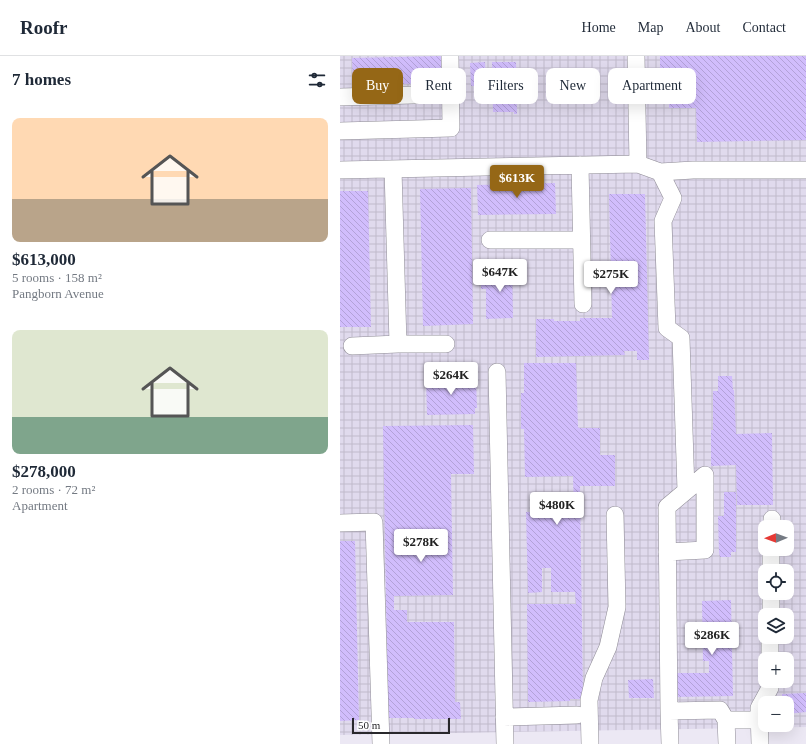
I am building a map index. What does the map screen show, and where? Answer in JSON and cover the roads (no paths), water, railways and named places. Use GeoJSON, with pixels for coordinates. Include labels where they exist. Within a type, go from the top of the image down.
{"type":"FeatureCollection","features":[{"type":"Feature","properties":{"kind":"street"},"geometry":{"type":"LineString","coordinates":[[450,56],[450,68]]}},
{"type":"Feature","properties":{"kind":"street"},"geometry":{"type":"LineString","coordinates":[[636,56],[638,164]]}},
{"type":"Feature","properties":{"kind":"street"},"geometry":{"type":"LineString","coordinates":[[340,96],[411,95]]}},
{"type":"Feature","properties":{"kind":"street"},"geometry":{"type":"LineString","coordinates":[[340,131],[451,128],[450,104]]}},
{"type":"Feature","properties":{"kind":"street"},"geometry":{"type":"LineString","coordinates":[[340,170],[638,164],[660,172],[693,170],[806,170]]}},
{"type":"Feature","properties":{"kind":"street"},"geometry":{"type":"LineString","coordinates":[[580,165],[583,304]]}},
{"type":"Feature","properties":{"kind":"street"},"geometry":{"type":"LineString","coordinates":[[393,169],[398,344]]}},
{"type":"Feature","properties":{"kind":"street"},"geometry":{"type":"LineString","coordinates":[[660,172],[673,198],[663,220],[667,328],[681,338],[686,491]]}},
{"type":"Feature","properties":{"kind":"street"},"geometry":{"type":"LineString","coordinates":[[490,240],[581,240]]}},
{"type":"Feature","properties":{"kind":"street"},"geometry":{"type":"LineString","coordinates":[[352,346],[446,344]]}},
{"type":"Feature","properties":{"kind":"street"},"geometry":{"type":"LineString","coordinates":[[497,372],[505,744]]}},
{"type":"Feature","properties":{"kind":"street"},"geometry":{"type":"LineString","coordinates":[[667,552],[706,550],[705,475],[667,507],[667,552],[669,711],[670,744]]}},
{"type":"Feature","properties":{"kind":"street"},"geometry":{"type":"LineString","coordinates":[[590,744],[589,700],[594,678],[608,647],[617,607],[615,515]]}},
{"type":"Feature","properties":{"kind":"street"},"geometry":{"type":"LineString","coordinates":[[340,523],[374,522],[381,744]]}},
{"type":"Feature","properties":{"kind":"street"},"geometry":{"type":"LineString","coordinates":[[669,711],[720,710],[726,720],[727,744]]}},
{"type":"Feature","properties":{"kind":"street"},"geometry":{"type":"LineString","coordinates":[[504,717],[577,715]]}},
{"type":"Feature","properties":{"kind":"street"},"geometry":{"type":"LineString","coordinates":[[726,720],[758,720]]}},
{"type":"Feature","properties":{"kind":"street"},"geometry":{"type":"LineString","coordinates":[[760,732],[760,744]]}}]}
